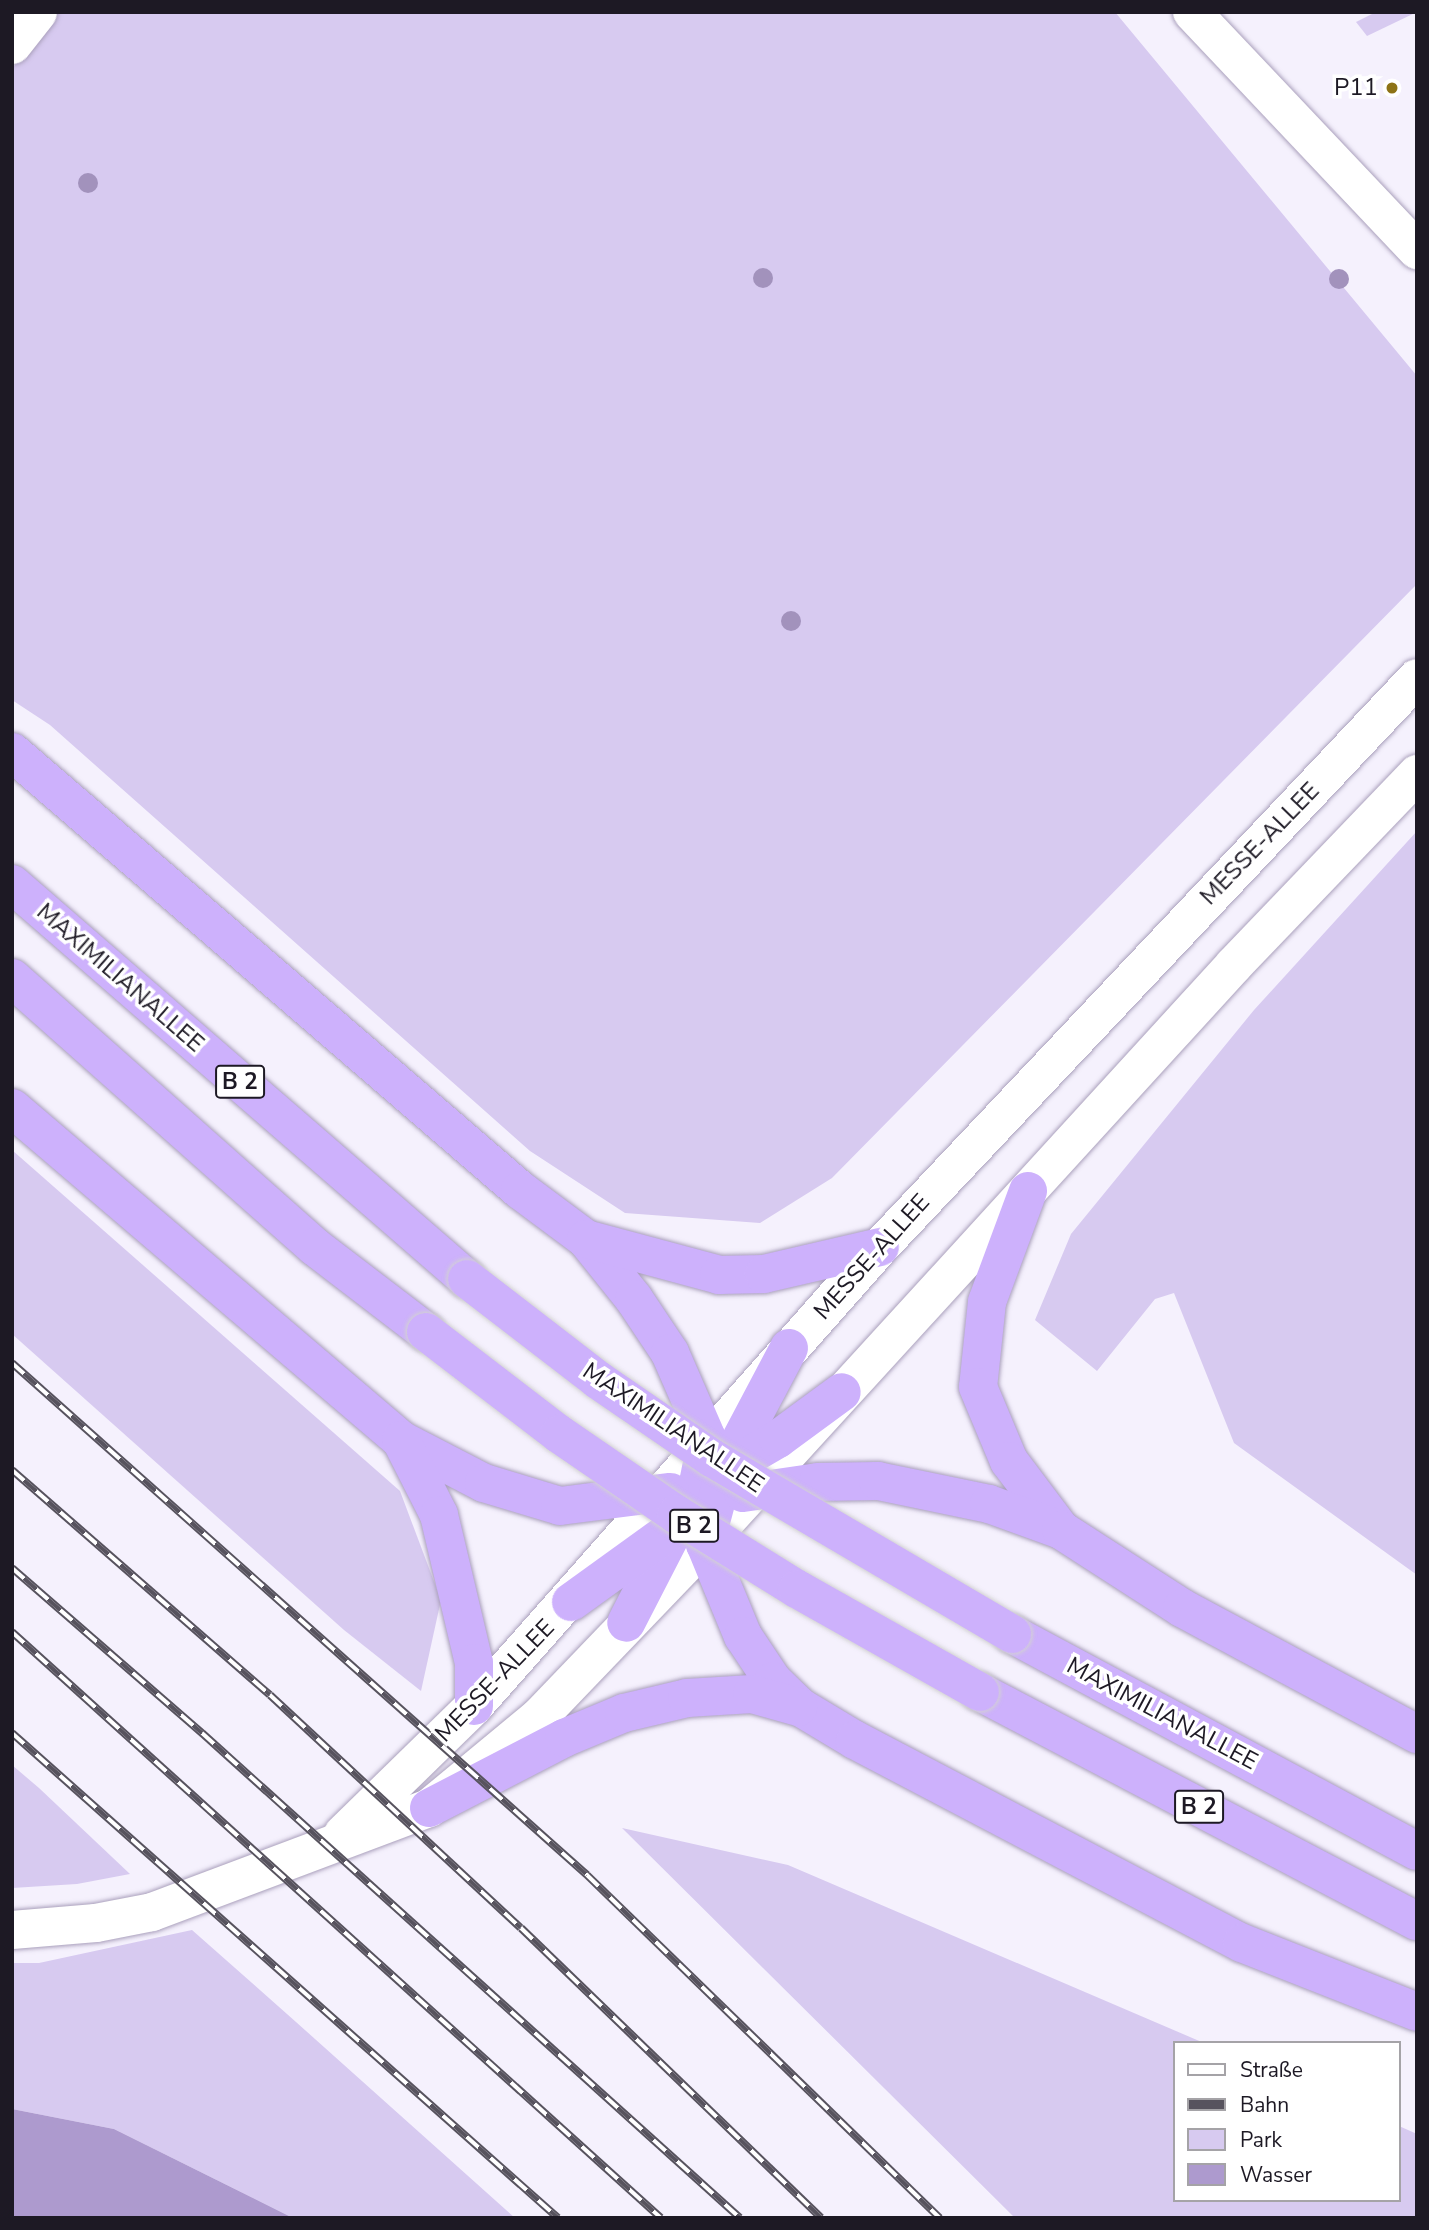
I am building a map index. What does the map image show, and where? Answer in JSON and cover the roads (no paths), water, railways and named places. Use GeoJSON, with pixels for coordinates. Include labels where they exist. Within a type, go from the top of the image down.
{"type":"FeatureCollection","features":[{"type":"Feature","properties":{"kind":"highway"},"geometry":{"type":"LineString","coordinates":[[12,752],[520,1190],[586,1239],[670,1353],[720,1477]]}},
{"type":"Feature","properties":{"kind":"highway","name":"MAXIMILIANALLEE"},"geometry":{"type":"LineString","coordinates":[[12,884],[467,1279],[598,1380],[712,1458],[1012,1634],[1417,1851]]}},
{"type":"Feature","properties":{"kind":"highway","name":"B 2"},"geometry":{"type":"LineString","coordinates":[[12,978],[315,1247],[559,1434],[676,1514],[797,1589],[980,1692],[1417,1921]]}},
{"type":"Feature","properties":{"kind":"highway"},"geometry":{"type":"LineString","coordinates":[[12,1108],[401,1440],[484,1483],[560,1506],[683,1520]]}},
{"type":"Feature","properties":{"kind":"highway"},"geometry":{"type":"LineString","coordinates":[[1028,1191],[987,1302],[978,1387],[1009,1461],[1061,1530]]}},
{"type":"Feature","properties":{"kind":"highway"},"geometry":{"type":"LineString","coordinates":[[586,1239],[719,1275],[764,1274],[880,1247]]}},
{"type":"Feature","properties":{"kind":"highway"},"geometry":{"type":"LineString","coordinates":[[570,1602],[683,1520],[720,1477],[789,1348]]}},
{"type":"Feature","properties":{"kind":"highway"},"geometry":{"type":"LineString","coordinates":[[683,1520],[720,1477],[842,1392]]}},
{"type":"Feature","properties":{"kind":"highway"},"geometry":{"type":"LineString","coordinates":[[401,1440],[439,1515],[474,1663],[474,1706]]}},
{"type":"Feature","properties":{"kind":"highway"},"geometry":{"type":"LineString","coordinates":[[720,1477],[878,1481],[989,1504],[1061,1530],[1182,1608],[1417,1734]]}},
{"type":"Feature","properties":{"kind":"highway"},"geometry":{"type":"LineString","coordinates":[[683,1520],[743,1636],[773,1681],[800,1707]]}},
{"type":"Feature","properties":{"kind":"highway"},"geometry":{"type":"LineString","coordinates":[[429,1808],[564,1738],[624,1713],[687,1698],[752,1694],[800,1707],[1242,1943],[1417,2012]]}},
{"type":"Feature","properties":{"kind":"main road"},"geometry":{"type":"LineString","coordinates":[[1192,12],[1417,250]]}},
{"type":"Feature","properties":{"kind":"main road","name":"MESSE-ALLEE"},"geometry":{"type":"LineString","coordinates":[[789,1348],[880,1247],[1417,678]]}},
{"type":"Feature","properties":{"kind":"main road"},"geometry":{"type":"LineString","coordinates":[[842,1392],[1289,905],[1417,774]]}},
{"type":"Feature","properties":{"kind":"main road","name":"MESSE-ALLEE"},"geometry":{"type":"LineString","coordinates":[[12,1930],[96,1923],[152,1912],[429,1808],[539,1717],[626,1623],[683,1520]]}},
{"type":"Feature","properties":{"kind":"main road","name":"MESSE-ALLEE"},"geometry":{"type":"LineString","coordinates":[[334,1843],[474,1706],[570,1602]]}},
{"type":"Feature","properties":{"kind":"street"},"geometry":{"type":"LineString","coordinates":[[12,45],[38,12]]}},
{"type":"Feature","properties":{"kind":"water"},"geometry":{"type":"Polygon","coordinates":[[[12,2109],[114,2129],[293,2218],[12,2218],[12,2109]]]}},
{"type":"Feature","properties":{"kind":"railway"},"geometry":{"type":"LineString","coordinates":[[12,1363],[587,1875],[940,2218]]}},
{"type":"Feature","properties":{"kind":"railway"},"geometry":{"type":"LineString","coordinates":[[12,1470],[270,1695],[521,1928],[821,2218]]}},
{"type":"Feature","properties":{"kind":"railway"},"geometry":{"type":"LineString","coordinates":[[12,1568],[202,1733],[740,2218]]}},
{"type":"Feature","properties":{"kind":"railway"},"geometry":{"type":"LineString","coordinates":[[12,1632],[661,2218]]}},
{"type":"Feature","properties":{"kind":"railway"},"geometry":{"type":"LineString","coordinates":[[12,1733],[558,2218]]}},
{"type":"Feature","properties":{"kind":"place","name":"P11"},"geometry":{"type":"Point","coordinates":[1392,88]}}]}
